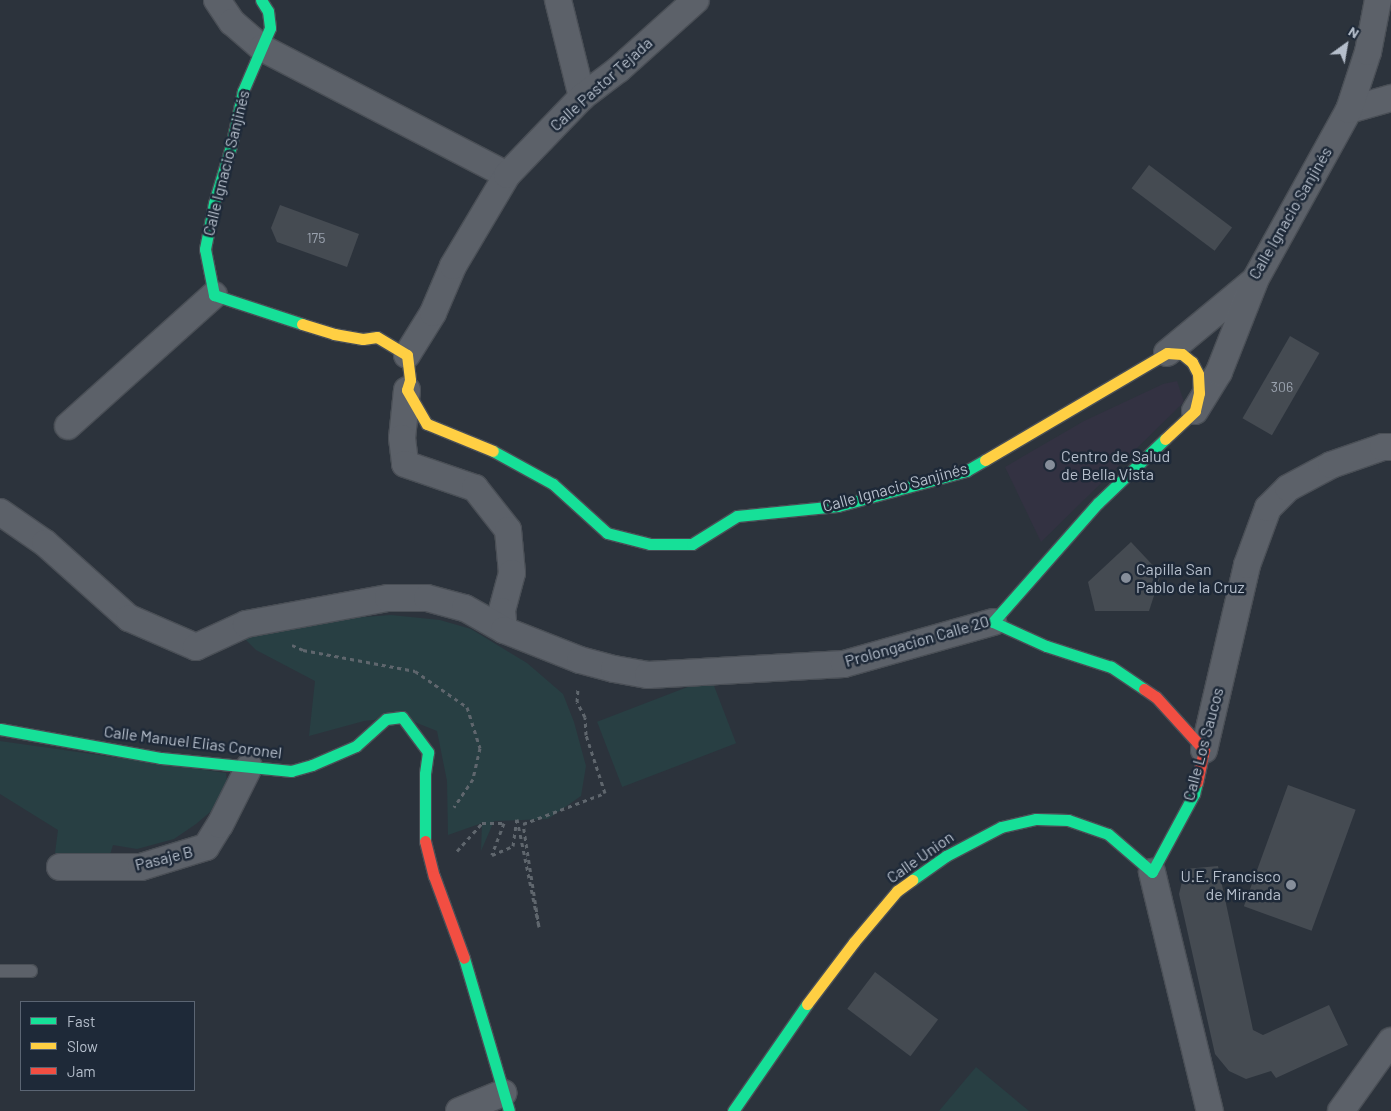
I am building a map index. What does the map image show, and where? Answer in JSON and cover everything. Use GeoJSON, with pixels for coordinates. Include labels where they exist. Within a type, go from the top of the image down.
{"type":"FeatureCollection","features":[{"type":"Feature","properties":{"kind":"street"},"geometry":{"type":"LineString","coordinates":[[216,0],[232,22],[262,48],[507,174]]}},
{"type":"Feature","properties":{"kind":"street","name":"Calle Ignacio Sanjinés"},"geometry":{"type":"LineString","coordinates":[[214,295],[204,249],[214,202],[231,146],[243,91],[270,28],[268,11],[261,0]]}},
{"type":"Feature","properties":{"kind":"street"},"geometry":{"type":"LineString","coordinates":[[558,0],[582,97]]}},
{"type":"Feature","properties":{"kind":"street","name":"Calle Pastor Tejada"},"geometry":{"type":"LineString","coordinates":[[407,355],[433,312],[453,266],[507,174],[582,97],[619,69],[696,0]]}},
{"type":"Feature","properties":{"kind":"street","name":"Calle Ignacio Sanjinés"},"geometry":{"type":"LineString","coordinates":[[407,390],[427,424],[500,454],[553,484],[607,533],[650,544],[692,544],[736,516],[838,506],[966,471],[1167,353],[1255,280],[1349,110],[1368,52],[1378,0]]}},
{"type":"Feature","properties":{"kind":"street"},"geometry":{"type":"LineString","coordinates":[[1349,110],[1391,98]]}},
{"type":"Feature","properties":{"kind":"street","name":"Prolongacion Calle 20"},"geometry":{"type":"LineString","coordinates":[[0,512],[45,543],[129,618],[196,647],[246,624],[388,598],[427,598],[465,608],[504,630],[580,660],[614,670],[648,675],[844,664],[993,622],[1098,503],[1195,411],[1219,372],[1255,280]]}},
{"type":"Feature","properties":{"kind":"street"},"geometry":{"type":"LineString","coordinates":[[68,426],[214,295],[334,334],[363,338],[376,337],[407,355],[410,380],[407,390],[402,438],[405,464],[475,488],[508,530],[512,573],[502,611],[504,630]]}},
{"type":"Feature","properties":{"kind":"street"},"geometry":{"type":"LineString","coordinates":[[1167,353],[1182,354],[1192,362],[1198,374],[1198,394],[1195,411]]}},
{"type":"Feature","properties":{"kind":"street","name":"Calle Los Saucos"},"geometry":{"type":"LineString","coordinates":[[1152,872],[1194,794],[1247,565],[1268,508],[1288,488],[1331,465],[1383,447],[1391,447]]}},
{"type":"Feature","properties":{"kind":"street"},"geometry":{"type":"LineString","coordinates":[[993,622],[1046,646],[1111,667],[1156,696],[1204,750]]}},
{"type":"Feature","properties":{"kind":"street","name":"Calle Manuel Elias Coronel"},"geometry":{"type":"LineString","coordinates":[[0,729],[161,758],[291,771],[312,766],[356,746],[386,719],[402,717],[428,752],[425,774],[424,838],[434,876],[464,959],[506,1102]]}},
{"type":"Feature","properties":{"kind":"street","name":"Pasaje B"},"geometry":{"type":"LineString","coordinates":[[60,867],[142,867],[206,847],[220,825],[249,767]]}},
{"type":"Feature","properties":{"kind":"street","name":"Calle Union"},"geometry":{"type":"LineString","coordinates":[[734,1111],[796,1018],[854,942],[897,891],[946,856],[1001,827],[1036,819],[1068,820],[1108,834],[1152,872]]}},
{"type":"Feature","properties":{"kind":"street"},"geometry":{"type":"LineString","coordinates":[[1152,872],[1210,1111]]}},
{"type":"Feature","properties":{"kind":"street"},"geometry":{"type":"LineString","coordinates":[[1342,1111],[1391,1040]]}},
{"type":"Feature","properties":{"kind":"street"},"geometry":{"type":"LineString","coordinates":[[459,1111],[506,1102]]}},
{"type":"Feature","properties":{"kind":"lane"},"geometry":{"type":"LineString","coordinates":[[0,971],[31,971]]}},
{"type":"Feature","properties":{"kind":"path"},"geometry":{"type":"LineString","coordinates":[[434,876],[482,823],[504,823],[492,855],[513,846],[517,819],[539,927],[523,824],[605,793],[586,735],[585,717],[577,702],[580,660]]}},
{"type":"Feature","properties":{"kind":"shaded area"},"geometry":{"type":"Polygon","coordinates":[[[1177,381],[1184,402],[1041,542],[1005,467],[1084,421],[1163,384],[1177,381]]]}},
{"type":"Feature","properties":{"kind":"green space"},"geometry":{"type":"Polygon","coordinates":[[[391,615],[440,620],[471,629],[527,663],[563,694],[574,722],[586,766],[581,796],[548,819],[494,821],[481,851],[482,823],[448,835],[447,781],[437,731],[402,717],[364,721],[309,736],[315,681],[256,650],[238,632],[324,620],[391,615]]]}},
{"type":"Feature","properties":{"kind":"green space"},"geometry":{"type":"Polygon","coordinates":[[[711,678],[736,743],[622,787],[597,722],[711,678]]]}},
{"type":"Feature","properties":{"kind":"green space"},"geometry":{"type":"Polygon","coordinates":[[[0,741],[226,773],[229,796],[196,824],[174,839],[137,849],[113,845],[109,858],[55,853],[58,830],[0,794],[0,741]]]}},
{"type":"Feature","properties":{"kind":"green space"},"geometry":{"type":"Polygon","coordinates":[[[976,1067],[1029,1111],[939,1111],[976,1067]]]}},
{"type":"Feature","properties":{"kind":"building"},"geometry":{"type":"Polygon","coordinates":[[[1149,165],[1232,228],[1215,251],[1132,188],[1149,165]]]}},
{"type":"Feature","properties":{"kind":"building"},"geometry":{"type":"Polygon","coordinates":[[[280,205],[359,234],[347,267],[277,242],[271,228],[280,205]]]}},
{"type":"Feature","properties":{"kind":"building"},"geometry":{"type":"Polygon","coordinates":[[[1290,336],[1319,353],[1272,435],[1242,418],[1290,336]]]}},
{"type":"Feature","properties":{"kind":"building","name":"Capilla San Pablo de la Cruz"},"geometry":{"type":"Polygon","coordinates":[[[1131,542],[1161,574],[1149,611],[1095,611],[1088,582],[1131,542]]]}},
{"type":"Feature","properties":{"kind":"building"},"geometry":{"type":"Polygon","coordinates":[[[1288,785],[1356,810],[1312,931],[1244,906],[1288,785]]]}},
{"type":"Feature","properties":{"kind":"building"},"geometry":{"type":"Polygon","coordinates":[[[1218,866],[1253,1030],[1263,1035],[1329,1005],[1348,1045],[1276,1078],[1271,1071],[1246,1079],[1229,1071],[1215,1054],[1179,894],[1185,869],[1218,866]]]}},
{"type":"Feature","properties":{"kind":"building"},"geometry":{"type":"Polygon","coordinates":[[[875,972],[938,1020],[910,1056],[847,1009],[875,972]]]}},
{"type":"Feature","properties":{"kind":"traffic: fast"},"geometry":{"type":"LineString","coordinates":[[261,0],[268,11],[270,28],[243,91],[231,146],[214,203],[205,249],[214,295],[302,324]]}},
{"type":"Feature","properties":{"kind":"traffic: fast"},"geometry":{"type":"LineString","coordinates":[[1144,689],[1111,667],[1046,646],[993,622],[1098,503],[1165,439]]}},
{"type":"Feature","properties":{"kind":"traffic: fast"},"geometry":{"type":"LineString","coordinates":[[493,451],[553,484],[607,533],[650,544],[692,544],[737,516],[838,506],[966,471],[985,460]]}},
{"type":"Feature","properties":{"kind":"traffic: fast"},"geometry":{"type":"LineString","coordinates":[[0,729],[161,758],[291,771],[312,765],[356,746],[386,719],[402,717],[428,752],[425,774],[425,841]]}},
{"type":"Feature","properties":{"kind":"traffic: fast"},"geometry":{"type":"LineString","coordinates":[[912,880],[946,856],[1001,827],[1036,819],[1068,820],[1108,834],[1152,872],[1194,794],[1197,782]]}},
{"type":"Feature","properties":{"kind":"traffic: fast"},"geometry":{"type":"LineString","coordinates":[[464,958],[509,1111]]}},
{"type":"Feature","properties":{"kind":"traffic: fast"},"geometry":{"type":"LineString","coordinates":[[733,1111],[807,1004]]}},
{"type":"Feature","properties":{"kind":"traffic: slow"},"geometry":{"type":"LineString","coordinates":[[302,324],[334,334],[363,339],[377,337],[407,355],[410,380],[407,390],[427,424],[493,451]]}},
{"type":"Feature","properties":{"kind":"traffic: slow"},"geometry":{"type":"LineString","coordinates":[[985,460],[1167,353],[1182,354],[1192,362],[1198,374],[1199,393],[1195,411],[1165,439]]}},
{"type":"Feature","properties":{"kind":"traffic: slow"},"geometry":{"type":"LineString","coordinates":[[807,1004],[854,942],[897,891],[912,880]]}},
{"type":"Feature","properties":{"kind":"traffic: jam"},"geometry":{"type":"LineString","coordinates":[[1144,689],[1156,697],[1204,750],[1197,782]]}},
{"type":"Feature","properties":{"kind":"traffic: jam"},"geometry":{"type":"LineString","coordinates":[[425,841],[434,876],[464,958]]}},
{"type":"Feature","properties":{"kind":"place","name":"Centro de Salud de Bella Vista"},"geometry":{"type":"Point","coordinates":[1050,465]}},
{"type":"Feature","properties":{"kind":"place","name":"Capilla San Pablo de la Cruz"},"geometry":{"type":"Point","coordinates":[1126,578]}},
{"type":"Feature","properties":{"kind":"place","name":"U.E. Francisco de Miranda"},"geometry":{"type":"Point","coordinates":[1291,885]}}]}
